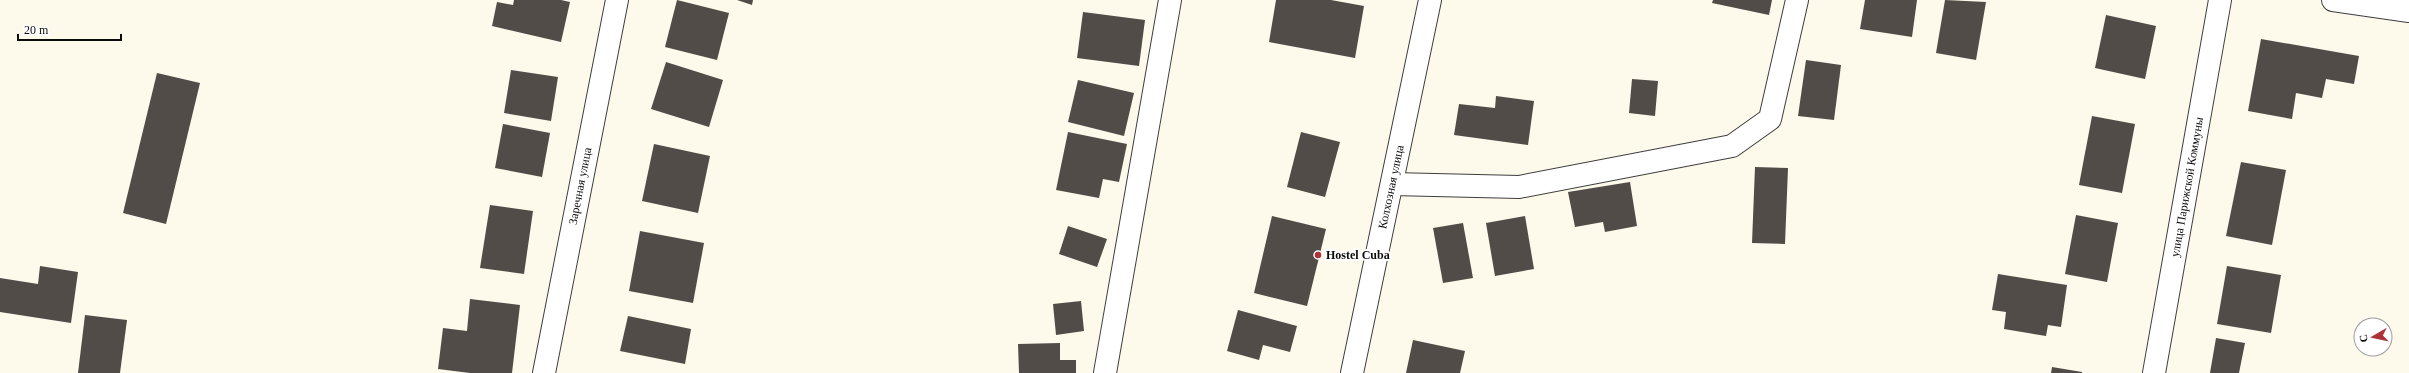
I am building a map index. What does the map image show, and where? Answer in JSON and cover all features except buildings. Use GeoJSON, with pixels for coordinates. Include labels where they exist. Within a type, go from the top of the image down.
{"type":"FeatureCollection","features":[{"type":"Feature","properties":{"kind":"street","name":"Заречная улица"},"geometry":{"type":"LineString","coordinates":[[544,373],[617,0]]}},
{"type":"Feature","properties":{"kind":"street"},"geometry":{"type":"LineString","coordinates":[[1105,373],[1170,0]]}},
{"type":"Feature","properties":{"kind":"street","name":"Колхозная улица"},"geometry":{"type":"LineString","coordinates":[[1352,373],[1430,0]]}},
{"type":"Feature","properties":{"kind":"street"},"geometry":{"type":"LineString","coordinates":[[1392,184],[1519,187],[1732,146],[1770,119],[1797,0]]}},
{"type":"Feature","properties":{"kind":"street","name":"улица Парижской Коммуны"},"geometry":{"type":"LineString","coordinates":[[2154,373],[2220,0]]}},
{"type":"Feature","properties":{"kind":"street"},"geometry":{"type":"LineString","coordinates":[[2333,0],[2409,11]]}},
{"type":"Feature","properties":{"kind":"place","name":"Hostel Cuba"},"geometry":{"type":"Point","coordinates":[1318,255]}}]}
